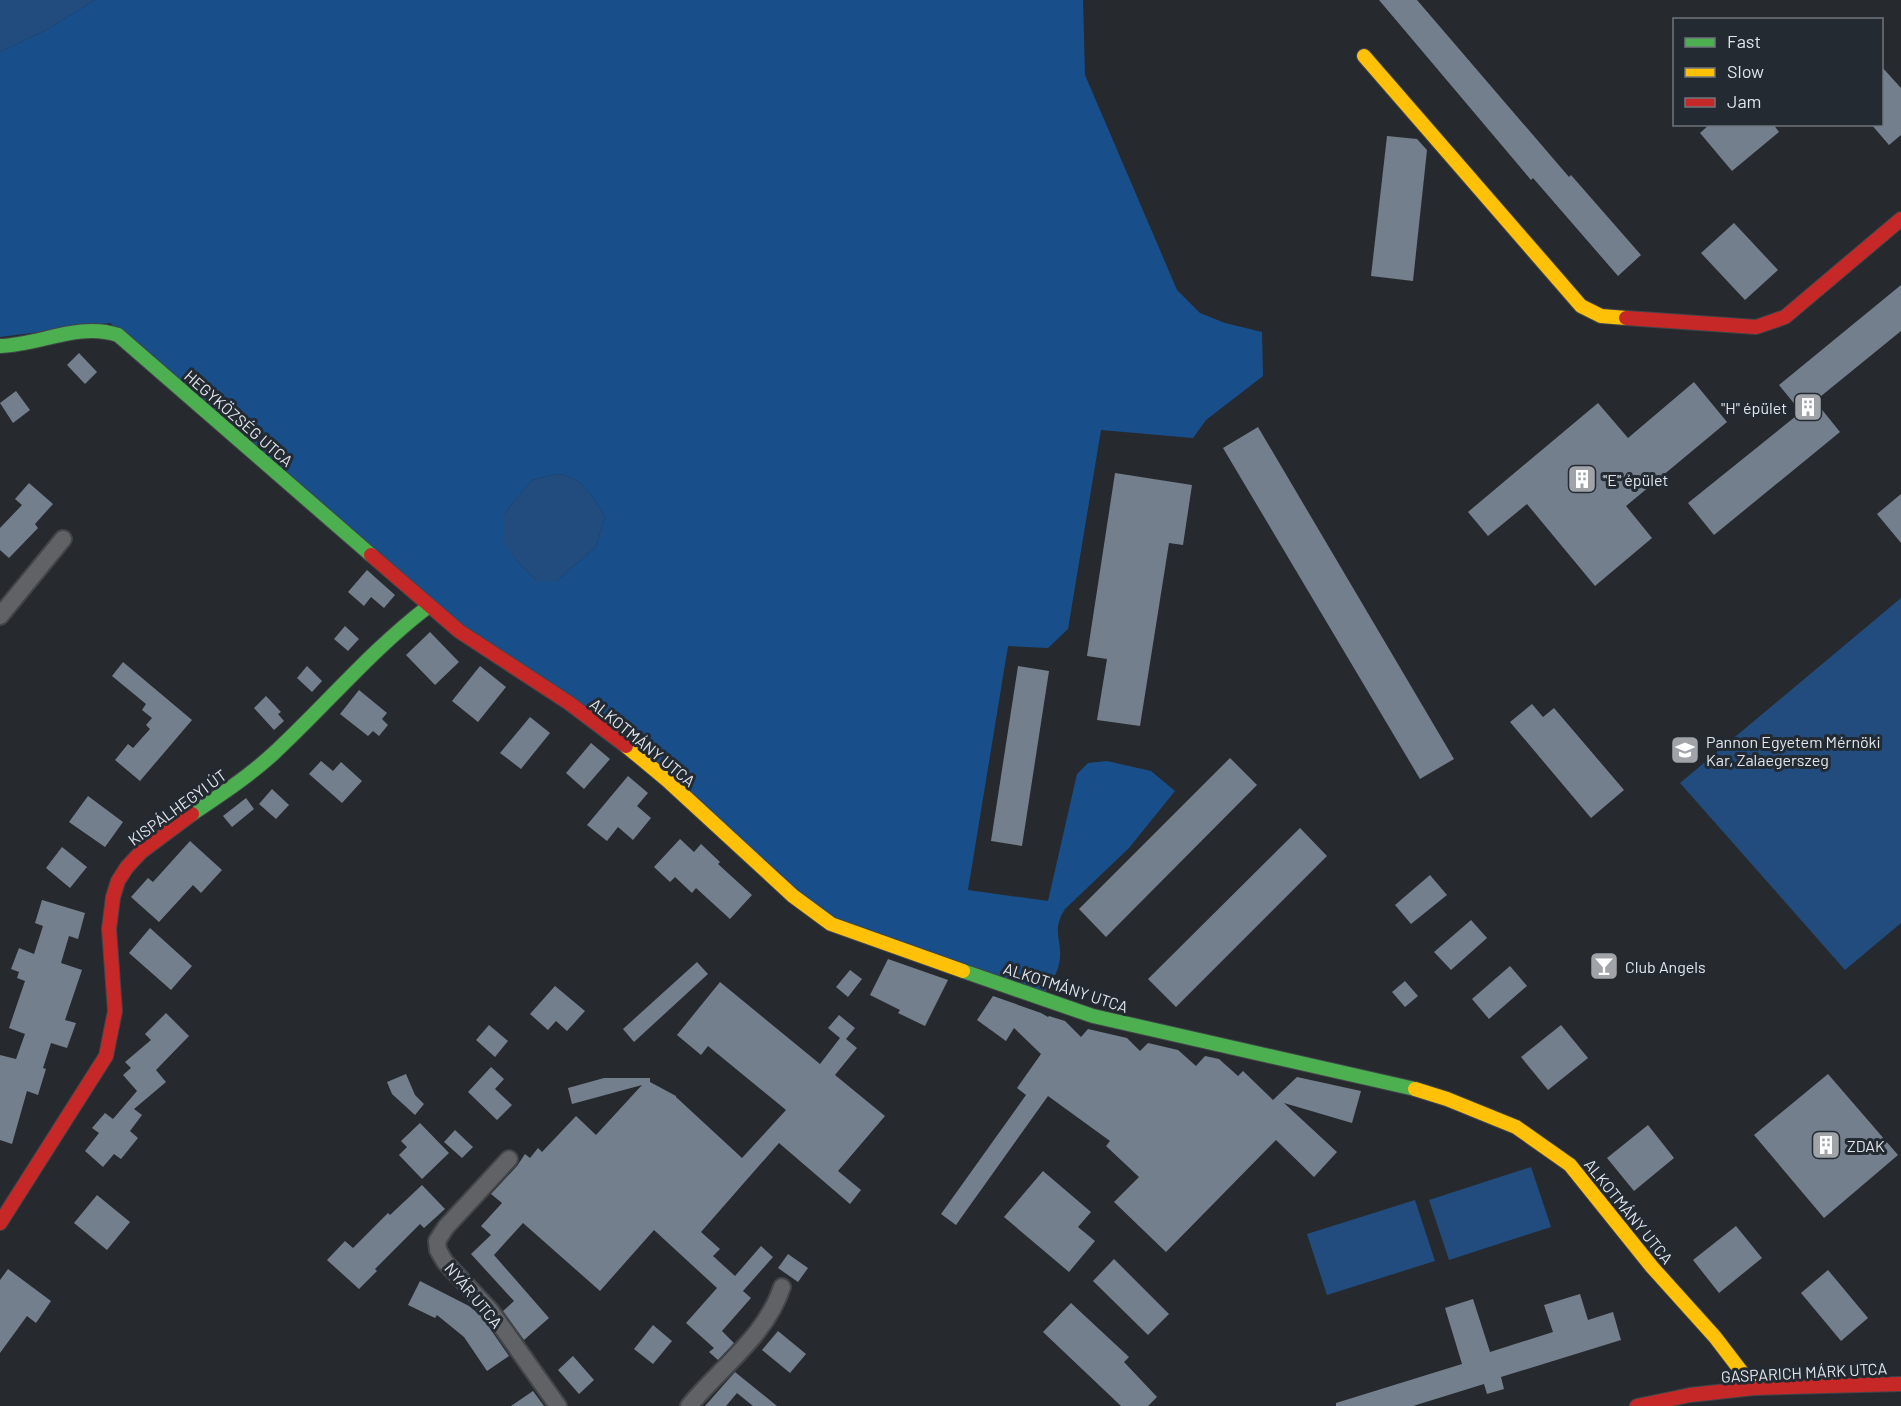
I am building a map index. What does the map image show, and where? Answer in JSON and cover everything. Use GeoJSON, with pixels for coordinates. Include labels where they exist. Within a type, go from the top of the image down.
{"type":"FeatureCollection","features":[{"type":"Feature","properties":{"kind":"street"},"geometry":{"type":"LineString","coordinates":[[1364,56],[1581,306],[1601,316],[1756,327],[1785,317],[1901,219]]}},
{"type":"Feature","properties":{"kind":"street","name":"HEGYKÖZSÉG UTCA"},"geometry":{"type":"LineString","coordinates":[[0,346],[22,345],[94,328],[108,330],[118,335],[429,606]]}},
{"type":"Feature","properties":{"kind":"street"},"geometry":{"type":"LineString","coordinates":[[0,616],[63,538]]}},
{"type":"Feature","properties":{"kind":"street","name":"KISPÁLHEGYI ÚT"},"geometry":{"type":"LineString","coordinates":[[0,1223],[106,1056],[115,1011],[109,919],[112,898],[128,865],[146,848],[247,777],[274,754],[315,715],[377,649],[429,606]]}},
{"type":"Feature","properties":{"kind":"street","name":"ALKOTMÁNY UTCA"},"geometry":{"type":"LineString","coordinates":[[429,606],[459,631],[569,703],[615,737],[667,780],[793,896],[831,924],[1093,1016],[1408,1088],[1458,1103],[1516,1127],[1570,1166],[1652,1267],[1715,1337],[1754,1388]]}},
{"type":"Feature","properties":{"kind":"street","name":"NYÁR UTCA"},"geometry":{"type":"LineString","coordinates":[[509,1159],[446,1227],[437,1241],[438,1250],[445,1262],[490,1310],[558,1406]]}},
{"type":"Feature","properties":{"kind":"street"},"geometry":{"type":"LineString","coordinates":[[689,1406],[757,1332],[776,1307],[782,1287]]}},
{"type":"Feature","properties":{"kind":"street","name":"GASPARICH MÁRK UTCA"},"geometry":{"type":"LineString","coordinates":[[1637,1406],[1690,1395],[1754,1388],[1901,1384]]}},
{"type":"Feature","properties":{"kind":"shaded area"},"geometry":{"type":"Polygon","coordinates":[[[0,0],[95,0],[48,29],[0,52],[0,0]]]}},
{"type":"Feature","properties":{"kind":"shaded area"},"geometry":{"type":"Polygon","coordinates":[[[95,0],[1083,0],[1085,75],[1177,290],[1200,313],[1225,323],[1262,332],[1263,376],[1206,420],[1193,438],[1101,430],[1068,629],[1048,648],[1008,646],[968,890],[1048,901],[1077,774],[1088,763],[1107,761],[1151,771],[1175,791],[1129,848],[1065,909],[1058,924],[1059,964],[1044,994],[823,914],[450,615],[110,323],[0,337],[0,52],[48,29],[95,0]],[[557,474],[532,480],[503,515],[503,541],[517,561],[537,581],[556,581],[596,547],[605,517],[586,489],[566,475],[557,474]]]}},
{"type":"Feature","properties":{"kind":"shaded area"},"geometry":{"type":"Polygon","coordinates":[[[557,474],[566,475],[580,483],[605,517],[596,547],[556,581],[537,581],[517,561],[502,541],[503,515],[532,480],[557,474]]]}},
{"type":"Feature","properties":{"kind":"shaded area"},"geometry":{"type":"Polygon","coordinates":[[[1901,598],[1901,923],[1845,970],[1680,783],[1901,598]]]}},
{"type":"Feature","properties":{"kind":"shaded area"},"geometry":{"type":"Polygon","coordinates":[[[1531,1167],[1551,1227],[1449,1260],[1429,1200],[1531,1167]]]}},
{"type":"Feature","properties":{"kind":"shaded area"},"geometry":{"type":"Polygon","coordinates":[[[1415,1200],[1435,1261],[1327,1295],[1307,1234],[1415,1200]]]}},
{"type":"Feature","properties":{"kind":"building"},"geometry":{"type":"Polygon","coordinates":[[[1379,0],[1417,0],[1569,177],[1571,175],[1641,255],[1618,276],[1533,178],[1531,180],[1379,0]]]}},
{"type":"Feature","properties":{"kind":"building"},"geometry":{"type":"Polygon","coordinates":[[[1883,68],[1901,88],[1901,135],[1889,145],[1873,126],[1883,126],[1883,68]]]}},
{"type":"Feature","properties":{"kind":"building"},"geometry":{"type":"Polygon","coordinates":[[[1708,126],[1774,126],[1779,132],[1732,171],[1700,133],[1708,126]]]}},
{"type":"Feature","properties":{"kind":"building"},"geometry":{"type":"Polygon","coordinates":[[[1387,136],[1417,139],[1427,150],[1413,281],[1371,276],[1387,136]]]}},
{"type":"Feature","properties":{"kind":"building"},"geometry":{"type":"Polygon","coordinates":[[[1734,223],[1778,270],[1745,300],[1701,253],[1734,223]]]}},
{"type":"Feature","properties":{"kind":"building","name":"\"H\" épület"},"geometry":{"type":"Polygon","coordinates":[[[1901,285],[1901,331],[1815,401],[1840,432],[1714,535],[1688,503],[1801,412],[1779,385],[1901,285]]]}},
{"type":"Feature","properties":{"kind":"building"},"geometry":{"type":"Polygon","coordinates":[[[79,353],[97,372],[85,384],[67,365],[79,353]]]}},
{"type":"Feature","properties":{"kind":"building","name":"\"E\" épület"},"geometry":{"type":"Polygon","coordinates":[[[1694,382],[1727,422],[1626,506],[1652,538],[1595,586],[1527,504],[1488,536],[1468,512],[1598,403],[1628,438],[1694,382]]]}},
{"type":"Feature","properties":{"kind":"building"},"geometry":{"type":"Polygon","coordinates":[[[16,391],[30,410],[13,423],[0,403],[16,391]]]}},
{"type":"Feature","properties":{"kind":"building"},"geometry":{"type":"Polygon","coordinates":[[[1258,427],[1454,759],[1420,779],[1223,448],[1258,427]]]}},
{"type":"Feature","properties":{"kind":"building"},"geometry":{"type":"Polygon","coordinates":[[[1115,473],[1192,485],[1183,545],[1169,543],[1140,726],[1097,720],[1107,659],[1087,656],[1115,473]]]}},
{"type":"Feature","properties":{"kind":"building"},"geometry":{"type":"Polygon","coordinates":[[[29,483],[53,504],[35,524],[38,528],[9,558],[0,550],[0,528],[22,505],[15,499],[29,483]]]}},
{"type":"Feature","properties":{"kind":"building"},"geometry":{"type":"Polygon","coordinates":[[[1901,494],[1901,543],[1877,514],[1901,494]]]}},
{"type":"Feature","properties":{"kind":"building"},"geometry":{"type":"Polygon","coordinates":[[[367,570],[395,595],[384,608],[371,597],[364,606],[348,592],[367,570]]]}},
{"type":"Feature","properties":{"kind":"building"},"geometry":{"type":"Polygon","coordinates":[[[345,626],[359,639],[348,651],[334,639],[345,626]]]}},
{"type":"Feature","properties":{"kind":"building"},"geometry":{"type":"Polygon","coordinates":[[[430,632],[459,662],[435,685],[406,655],[430,632]]]}},
{"type":"Feature","properties":{"kind":"building"},"geometry":{"type":"Polygon","coordinates":[[[123,662],[192,720],[140,781],[115,760],[128,744],[133,748],[150,729],[146,725],[152,718],[142,710],[146,704],[112,676],[123,662]]]}},
{"type":"Feature","properties":{"kind":"building"},"geometry":{"type":"Polygon","coordinates":[[[307,666],[322,681],[312,692],[297,678],[307,666]]]}},
{"type":"Feature","properties":{"kind":"building"},"geometry":{"type":"Polygon","coordinates":[[[480,666],[506,687],[478,722],[452,701],[480,666]]]}},
{"type":"Feature","properties":{"kind":"building"},"geometry":{"type":"Polygon","coordinates":[[[1018,666],[1049,671],[1022,846],[991,841],[1018,666]]]}},
{"type":"Feature","properties":{"kind":"building"},"geometry":{"type":"Polygon","coordinates":[[[359,690],[387,713],[382,719],[388,725],[379,736],[373,731],[368,736],[340,714],[359,690]]]}},
{"type":"Feature","properties":{"kind":"building"},"geometry":{"type":"Polygon","coordinates":[[[266,696],[281,712],[278,714],[284,721],[274,730],[254,708],[266,696]]]}},
{"type":"Feature","properties":{"kind":"building"},"geometry":{"type":"Polygon","coordinates":[[[1532,704],[1543,717],[1554,708],[1624,790],[1591,818],[1510,722],[1532,704]]]}},
{"type":"Feature","properties":{"kind":"building"},"geometry":{"type":"Polygon","coordinates":[[[530,717],[550,733],[521,769],[500,753],[530,717]]]}},
{"type":"Feature","properties":{"kind":"building"},"geometry":{"type":"Polygon","coordinates":[[[591,743],[610,759],[584,789],[566,773],[591,743]]]}},
{"type":"Feature","properties":{"kind":"building"},"geometry":{"type":"Polygon","coordinates":[[[1230,758],[1257,785],[1106,937],[1079,909],[1230,758]]]}},
{"type":"Feature","properties":{"kind":"building"},"geometry":{"type":"Polygon","coordinates":[[[321,761],[333,771],[341,762],[362,781],[342,803],[309,774],[321,761]]]}},
{"type":"Feature","properties":{"kind":"building"},"geometry":{"type":"Polygon","coordinates":[[[628,776],[648,793],[637,806],[651,818],[633,840],[618,827],[607,841],[587,825],[628,776]]]}},
{"type":"Feature","properties":{"kind":"building"},"geometry":{"type":"Polygon","coordinates":[[[272,789],[289,805],[276,819],[259,804],[272,789]]]}},
{"type":"Feature","properties":{"kind":"building"},"geometry":{"type":"Polygon","coordinates":[[[88,796],[123,822],[105,847],[69,822],[88,796]]]}},
{"type":"Feature","properties":{"kind":"building"},"geometry":{"type":"Polygon","coordinates":[[[246,798],[254,809],[232,827],[223,816],[246,798]]]}},
{"type":"Feature","properties":{"kind":"building"},"geometry":{"type":"Polygon","coordinates":[[[1300,828],[1327,856],[1176,1007],[1148,979],[1300,828]]]}},
{"type":"Feature","properties":{"kind":"building"},"geometry":{"type":"Polygon","coordinates":[[[680,839],[694,852],[701,844],[720,862],[718,864],[752,895],[730,919],[696,888],[692,893],[675,877],[670,882],[654,867],[680,839]]]}},
{"type":"Feature","properties":{"kind":"building"},"geometry":{"type":"Polygon","coordinates":[[[190,841],[222,870],[201,893],[193,885],[159,922],[131,897],[148,878],[153,882],[190,841]]]}},
{"type":"Feature","properties":{"kind":"building"},"geometry":{"type":"Polygon","coordinates":[[[62,847],[87,867],[70,888],[46,868],[62,847]]]}},
{"type":"Feature","properties":{"kind":"building"},"geometry":{"type":"Polygon","coordinates":[[[1430,875],[1447,895],[1411,924],[1395,905],[1430,875]]]}},
{"type":"Feature","properties":{"kind":"building"},"geometry":{"type":"Polygon","coordinates":[[[42,900],[85,913],[78,939],[69,936],[61,963],[82,970],[65,1020],[76,1023],[67,1048],[51,1043],[38,1095],[27,1091],[12,1144],[0,1140],[0,1055],[16,1059],[25,1034],[9,1028],[25,981],[17,978],[19,972],[11,969],[19,948],[34,954],[43,926],[35,923],[42,900]]]}},
{"type":"Feature","properties":{"kind":"building"},"geometry":{"type":"Polygon","coordinates":[[[1471,920],[1487,938],[1451,970],[1434,952],[1471,920]]]}},
{"type":"Feature","properties":{"kind":"building"},"geometry":{"type":"Polygon","coordinates":[[[150,928],[192,966],[171,990],[129,953],[150,928]]]}},
{"type":"Feature","properties":{"kind":"building"},"geometry":{"type":"Polygon","coordinates":[[[888,959],[948,980],[925,1026],[898,1013],[900,1010],[870,995],[888,959]]]}},
{"type":"Feature","properties":{"kind":"building"},"geometry":{"type":"Polygon","coordinates":[[[697,962],[708,974],[634,1042],[623,1029],[697,962]]]}},
{"type":"Feature","properties":{"kind":"building"},"geometry":{"type":"Polygon","coordinates":[[[1510,966],[1527,986],[1489,1019],[1472,999],[1510,966]]]}},
{"type":"Feature","properties":{"kind":"building"},"geometry":{"type":"Polygon","coordinates":[[[850,970],[862,979],[848,997],[836,987],[850,970]]]}},
{"type":"Feature","properties":{"kind":"building"},"geometry":{"type":"Polygon","coordinates":[[[1405,981],[1418,996],[1405,1007],[1392,992],[1405,981]]]}},
{"type":"Feature","properties":{"kind":"building"},"geometry":{"type":"Polygon","coordinates":[[[720,982],[820,1064],[840,1038],[828,1028],[839,1015],[855,1028],[846,1039],[857,1048],[835,1075],[885,1116],[838,1171],[861,1190],[850,1204],[779,1143],[701,1232],[720,1249],[713,1256],[735,1276],[761,1246],[773,1257],[743,1291],[751,1298],[722,1331],[734,1343],[718,1360],[709,1352],[714,1348],[686,1323],[717,1288],[654,1230],[600,1291],[523,1223],[494,1255],[549,1318],[524,1340],[503,1311],[514,1301],[471,1254],[491,1235],[481,1226],[502,1203],[491,1194],[525,1154],[530,1158],[538,1148],[542,1152],[576,1116],[596,1135],[642,1085],[572,1104],[568,1088],[604,1078],[650,1078],[650,1082],[676,1096],[742,1158],[786,1110],[708,1046],[701,1055],[677,1035],[720,982]]]}},
{"type":"Feature","properties":{"kind":"building"},"geometry":{"type":"Polygon","coordinates":[[[555,986],[585,1011],[567,1031],[556,1021],[548,1030],[530,1014],[555,986]]]}},
{"type":"Feature","properties":{"kind":"building"},"geometry":{"type":"Polygon","coordinates":[[[993,996],[1065,1021],[1081,1037],[1088,1029],[1127,1038],[1140,1051],[1148,1043],[1178,1050],[1196,1066],[1205,1056],[1219,1059],[1238,1076],[1243,1071],[1273,1100],[1297,1077],[1361,1091],[1352,1123],[1284,1103],[1337,1152],[1314,1177],[1276,1140],[1166,1252],[1114,1202],[1139,1177],[1106,1146],[1110,1141],[1048,1096],[956,1225],[941,1214],[1026,1095],[1017,1088],[1041,1054],[1014,1028],[1006,1041],[977,1020],[993,996]]]}},
{"type":"Feature","properties":{"kind":"building"},"geometry":{"type":"Polygon","coordinates":[[[166,1013],[189,1036],[156,1070],[166,1082],[134,1109],[142,1115],[130,1131],[138,1138],[121,1159],[114,1154],[103,1167],[85,1151],[99,1133],[92,1128],[105,1113],[113,1119],[137,1091],[123,1075],[131,1068],[125,1062],[151,1040],[145,1034],[166,1013]]]}},
{"type":"Feature","properties":{"kind":"building"},"geometry":{"type":"Polygon","coordinates":[[[489,1025],[508,1041],[495,1057],[476,1040],[489,1025]]]}},
{"type":"Feature","properties":{"kind":"building"},"geometry":{"type":"Polygon","coordinates":[[[1561,1025],[1588,1058],[1548,1090],[1521,1057],[1561,1025]]]}},
{"type":"Feature","properties":{"kind":"building"},"geometry":{"type":"Polygon","coordinates":[[[491,1067],[504,1079],[495,1089],[512,1105],[497,1120],[468,1092],[491,1067]]]}},
{"type":"Feature","properties":{"kind":"building"},"geometry":{"type":"Polygon","coordinates":[[[406,1074],[415,1095],[424,1104],[415,1115],[392,1094],[387,1082],[406,1074]]]}},
{"type":"Feature","properties":{"kind":"building","name":"ZDAK"},"geometry":{"type":"Polygon","coordinates":[[[1828,1074],[1898,1155],[1824,1218],[1754,1135],[1828,1074]]]}},
{"type":"Feature","properties":{"kind":"building"},"geometry":{"type":"Polygon","coordinates":[[[420,1123],[449,1153],[422,1179],[399,1155],[407,1147],[401,1141],[420,1123]]]}},
{"type":"Feature","properties":{"kind":"building"},"geometry":{"type":"Polygon","coordinates":[[[1648,1125],[1674,1158],[1634,1191],[1607,1158],[1648,1125]]]}},
{"type":"Feature","properties":{"kind":"building"},"geometry":{"type":"Polygon","coordinates":[[[455,1130],[473,1147],[462,1158],[444,1142],[455,1130]]]}},
{"type":"Feature","properties":{"kind":"building"},"geometry":{"type":"Polygon","coordinates":[[[1043,1171],[1091,1212],[1078,1227],[1095,1241],[1069,1272],[1004,1217],[1043,1171]]]}},
{"type":"Feature","properties":{"kind":"building"},"geometry":{"type":"Polygon","coordinates":[[[422,1185],[445,1209],[424,1228],[420,1224],[375,1269],[377,1271],[359,1289],[327,1260],[345,1241],[353,1248],[388,1213],[390,1215],[422,1185]]]}},
{"type":"Feature","properties":{"kind":"building"},"geometry":{"type":"Polygon","coordinates":[[[97,1195],[130,1222],[107,1250],[74,1223],[97,1195]]]}},
{"type":"Feature","properties":{"kind":"building"},"geometry":{"type":"Polygon","coordinates":[[[1736,1226],[1762,1258],[1719,1293],[1693,1260],[1736,1226]]]}},
{"type":"Feature","properties":{"kind":"building"},"geometry":{"type":"Polygon","coordinates":[[[788,1254],[808,1268],[798,1282],[778,1268],[788,1254]]]}},
{"type":"Feature","properties":{"kind":"building"},"geometry":{"type":"Polygon","coordinates":[[[1114,1259],[1169,1314],[1148,1335],[1093,1281],[1114,1259]]]}},
{"type":"Feature","properties":{"kind":"building"},"geometry":{"type":"Polygon","coordinates":[[[8,1269],[51,1301],[36,1323],[27,1316],[0,1353],[0,1280],[8,1269]]]}},
{"type":"Feature","properties":{"kind":"building"},"geometry":{"type":"Polygon","coordinates":[[[1828,1270],[1868,1318],[1841,1341],[1801,1293],[1828,1270]]]}},
{"type":"Feature","properties":{"kind":"building"},"geometry":{"type":"Polygon","coordinates":[[[420,1281],[469,1306],[482,1317],[509,1356],[487,1371],[464,1337],[437,1315],[435,1318],[408,1305],[420,1281]]]}},
{"type":"Feature","properties":{"kind":"building"},"geometry":{"type":"Polygon","coordinates":[[[1580,1294],[1588,1320],[1613,1312],[1621,1340],[1501,1377],[1504,1389],[1487,1394],[1484,1384],[1413,1406],[1336,1406],[1336,1403],[1462,1364],[1445,1308],[1473,1299],[1490,1352],[1553,1332],[1544,1305],[1580,1294]]]}},
{"type":"Feature","properties":{"kind":"building"},"geometry":{"type":"Polygon","coordinates":[[[1071,1303],[1129,1357],[1124,1362],[1157,1397],[1148,1406],[1121,1406],[1043,1332],[1071,1303]]]}},
{"type":"Feature","properties":{"kind":"building"},"geometry":{"type":"Polygon","coordinates":[[[653,1325],[672,1341],[653,1364],[634,1349],[653,1325]]]}},
{"type":"Feature","properties":{"kind":"building"},"geometry":{"type":"Polygon","coordinates":[[[778,1331],[806,1354],[790,1373],[762,1350],[778,1331]]]}},
{"type":"Feature","properties":{"kind":"building"},"geometry":{"type":"Polygon","coordinates":[[[573,1356],[594,1380],[579,1394],[558,1370],[573,1356]]]}},
{"type":"Feature","properties":{"kind":"building"},"geometry":{"type":"Polygon","coordinates":[[[735,1372],[777,1406],[753,1406],[737,1393],[726,1406],[705,1406],[735,1372]]]}},
{"type":"Feature","properties":{"kind":"building"},"geometry":{"type":"Polygon","coordinates":[[[533,1391],[544,1406],[511,1406],[533,1391]]]}},
{"type":"Feature","properties":{"kind":"traffic: fast"},"geometry":{"type":"LineString","coordinates":[[0,346],[88,331],[118,335],[371,555]]}},
{"type":"Feature","properties":{"kind":"traffic: fast"},"geometry":{"type":"LineString","coordinates":[[192,814],[234,786],[263,762],[388,641],[429,606]]}},
{"type":"Feature","properties":{"kind":"traffic: fast"},"geometry":{"type":"LineString","coordinates":[[963,971],[1093,1016],[1415,1089]]}},
{"type":"Feature","properties":{"kind":"traffic: slow"},"geometry":{"type":"LineString","coordinates":[[1364,56],[1581,306],[1601,316],[1626,318]]}},
{"type":"Feature","properties":{"kind":"traffic: slow"},"geometry":{"type":"LineString","coordinates":[[626,746],[667,780],[793,896],[831,924],[963,971]]}},
{"type":"Feature","properties":{"kind":"traffic: slow"},"geometry":{"type":"LineString","coordinates":[[1415,1089],[1447,1099],[1516,1127],[1570,1165],[1652,1267],[1715,1337],[1754,1388]]}},
{"type":"Feature","properties":{"kind":"traffic: jam"},"geometry":{"type":"LineString","coordinates":[[1626,318],[1756,327],[1785,317],[1901,219]]}},
{"type":"Feature","properties":{"kind":"traffic: jam"},"geometry":{"type":"LineString","coordinates":[[371,555],[459,631],[569,703],[626,746]]}},
{"type":"Feature","properties":{"kind":"traffic: jam"},"geometry":{"type":"LineString","coordinates":[[0,1223],[106,1056],[115,1011],[109,929],[113,897],[118,881],[141,852],[192,814]]}},
{"type":"Feature","properties":{"kind":"traffic: jam"},"geometry":{"type":"LineString","coordinates":[[1637,1406],[1690,1395],[1754,1388],[1901,1384]]}},
{"type":"Feature","properties":{"kind":"place","name":"\"H\" épület"},"geometry":{"type":"Point","coordinates":[1808,407]}},
{"type":"Feature","properties":{"kind":"place","name":"\"E\" épület"},"geometry":{"type":"Point","coordinates":[1582,479]}},
{"type":"Feature","properties":{"kind":"place","name":"Pannon Egyetem Mérnöki Kar, Zalaegerszeg"},"geometry":{"type":"Point","coordinates":[1685,750]}},
{"type":"Feature","properties":{"kind":"place","name":"Club Angels"},"geometry":{"type":"Point","coordinates":[1604,966]}},
{"type":"Feature","properties":{"kind":"place","name":"ZDAK"},"geometry":{"type":"Point","coordinates":[1826,1145]}}]}
